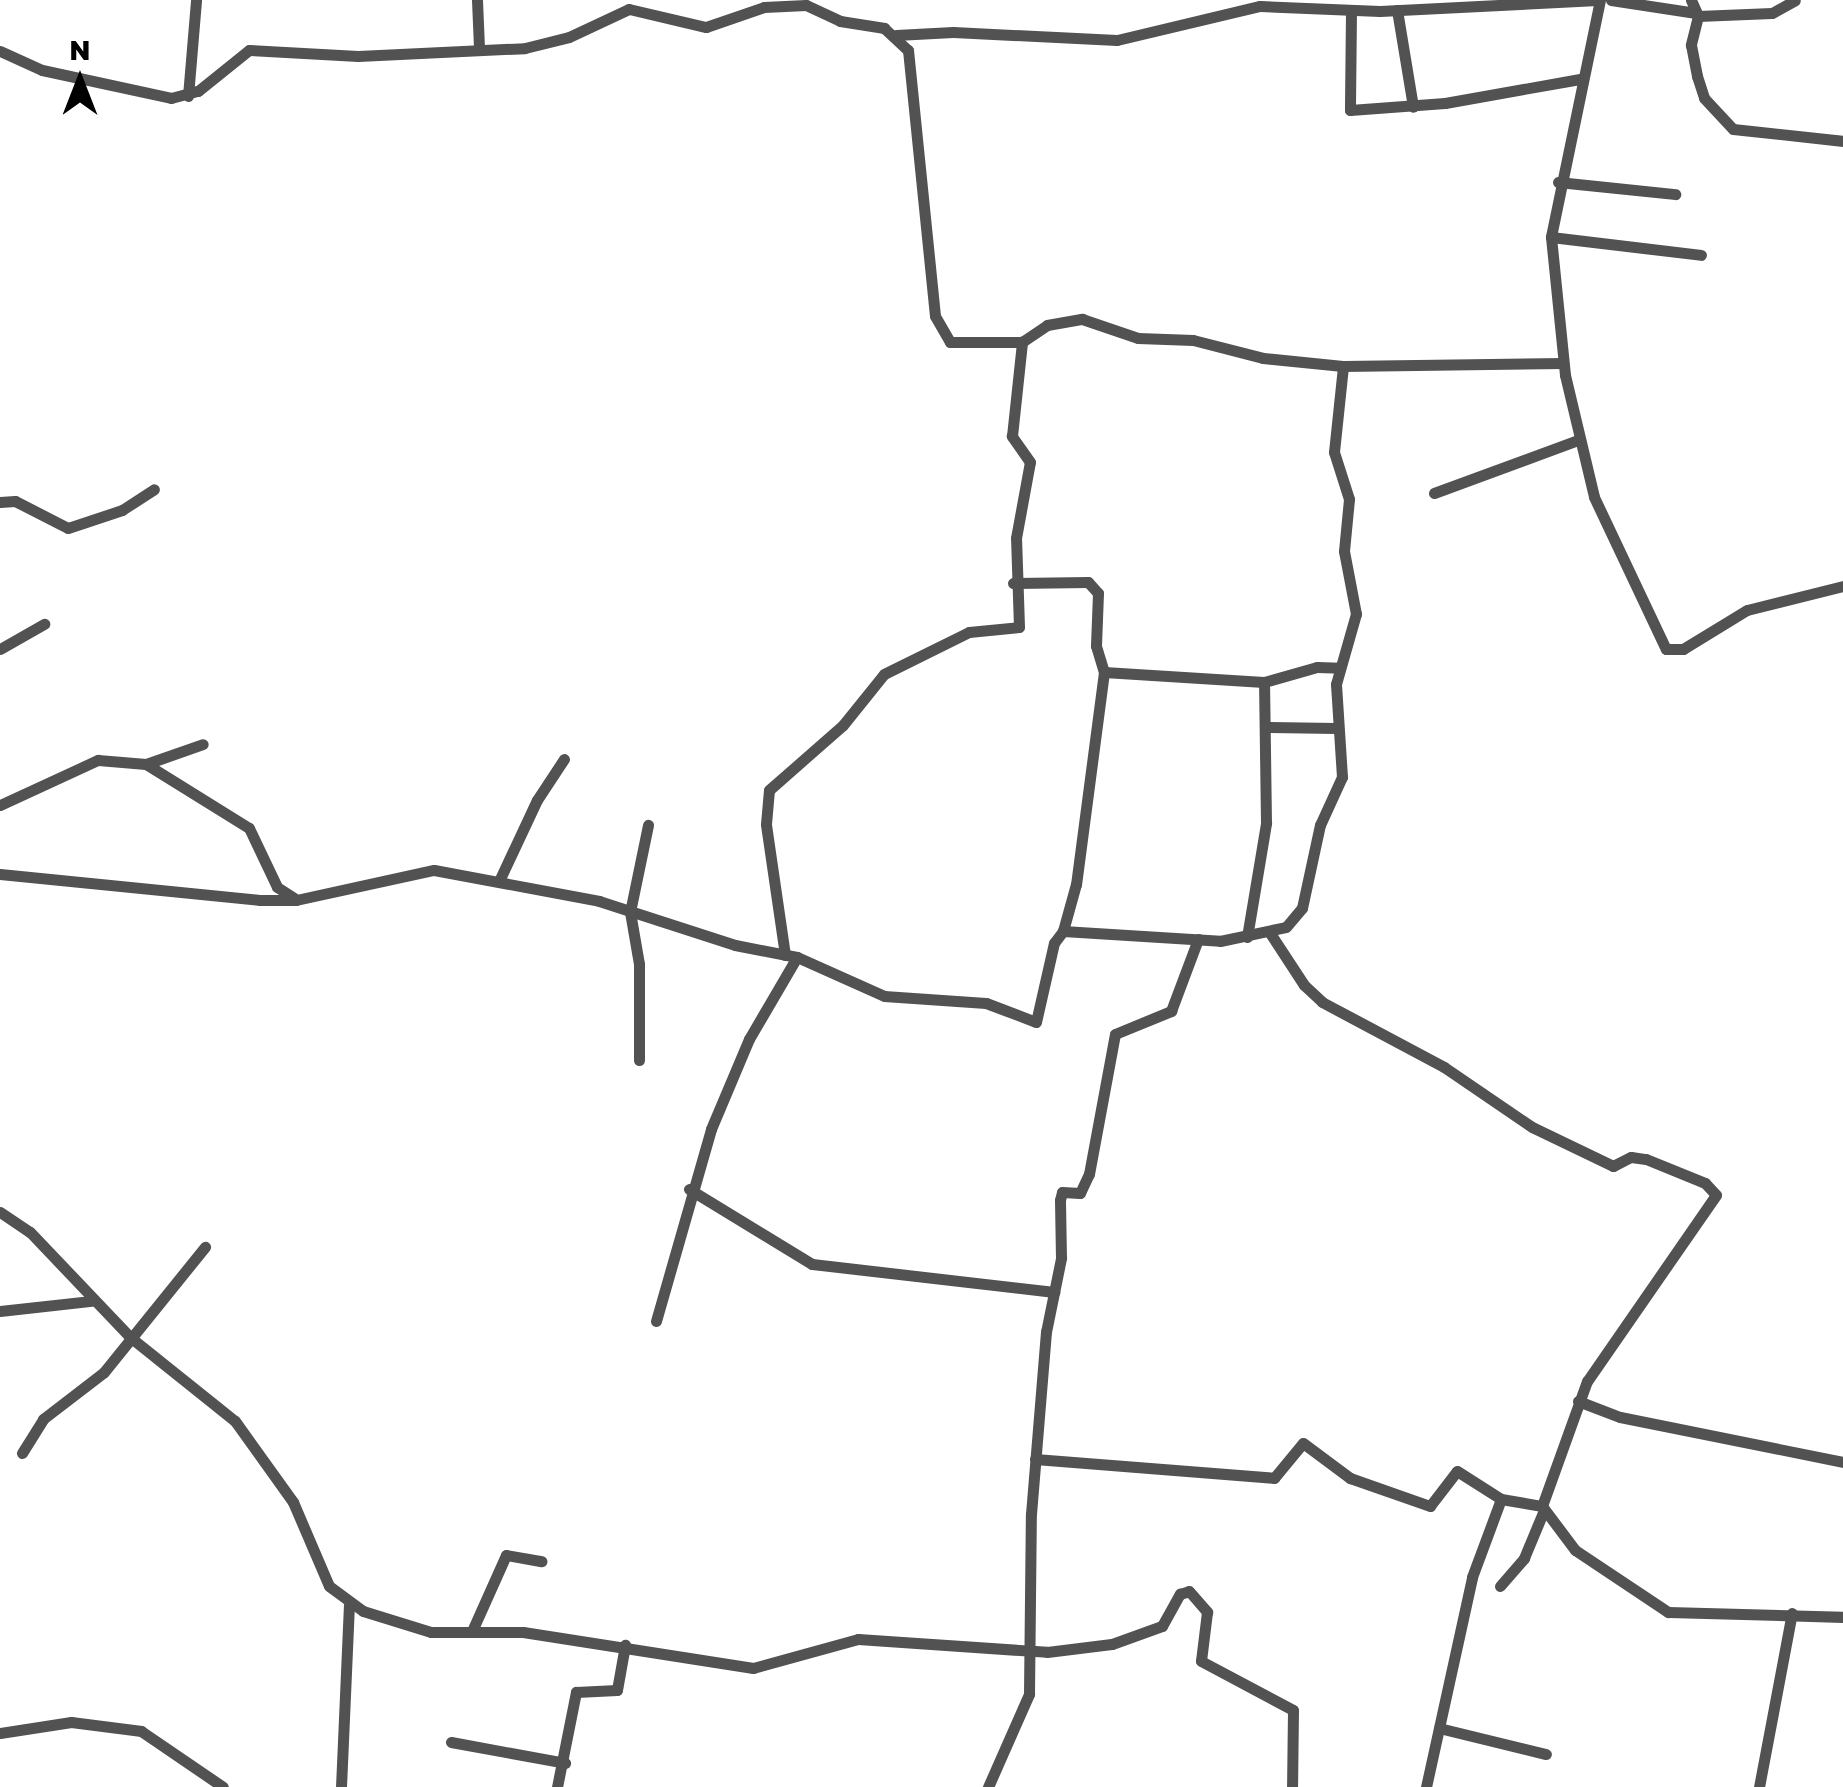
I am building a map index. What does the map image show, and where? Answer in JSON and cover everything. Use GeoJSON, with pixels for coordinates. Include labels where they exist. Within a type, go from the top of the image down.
{"type":"FeatureCollection","features":[{"type":"Feature","properties":{"kind":"street"},"geometry":{"type":"LineString","coordinates":[[188,96],[196,0]]}},
{"type":"Feature","properties":{"kind":"street"},"geometry":{"type":"LineString","coordinates":[[477,0],[478,47]]}},
{"type":"Feature","properties":{"kind":"street"},"geometry":{"type":"LineString","coordinates":[[0,51],[42,70],[146,95],[188,96],[250,50],[358,56],[554,42],[629,9],[706,27],[780,4],[806,5],[896,35],[1117,40],[1248,8],[1322,4],[1351,11],[1397,10],[1599,0],[1558,182],[1551,237],[1563,363],[1578,440],[1620,559],[1666,649],[1683,649],[1746,610],[1843,586]]}},
{"type":"Feature","properties":{"kind":"street"},"geometry":{"type":"LineString","coordinates":[[1612,0],[1695,10],[1772,13],[1794,0]]}},
{"type":"Feature","properties":{"kind":"street"},"geometry":{"type":"LineString","coordinates":[[1397,10],[1403,79],[1412,106]]}},
{"type":"Feature","properties":{"kind":"street"},"geometry":{"type":"LineString","coordinates":[[1695,10],[1690,46],[1704,98],[1733,129],[1843,141]]}},
{"type":"Feature","properties":{"kind":"street"},"geometry":{"type":"LineString","coordinates":[[1351,11],[1350,110],[1412,106],[1580,79]]}},
{"type":"Feature","properties":{"kind":"street"},"geometry":{"type":"LineString","coordinates":[[896,35],[912,62],[938,329],[961,344],[1022,342],[1047,325],[1082,319],[1143,340],[1193,340],[1263,358],[1343,366],[1563,363]]}},
{"type":"Feature","properties":{"kind":"street"},"geometry":{"type":"LineString","coordinates":[[1558,182],[1674,194]]}},
{"type":"Feature","properties":{"kind":"street"},"geometry":{"type":"LineString","coordinates":[[1551,237],[1701,255]]}},
{"type":"Feature","properties":{"kind":"street"},"geometry":{"type":"LineString","coordinates":[[656,1321],[689,1189],[748,1039],[791,956],[766,824],[769,790],[843,725],[884,674],[968,632],[1016,631],[1013,583],[1030,462],[1012,436],[1022,342]]}},
{"type":"Feature","properties":{"kind":"street"},"geometry":{"type":"LineString","coordinates":[[1064,931],[1198,939],[1247,937],[1270,933],[1294,921],[1302,908],[1320,825],[1342,776],[1336,728],[1340,668],[1356,604],[1344,551],[1349,499],[1334,452],[1343,366]]}},
{"type":"Feature","properties":{"kind":"street"},"geometry":{"type":"LineString","coordinates":[[1434,493],[1578,440]]}},
{"type":"Feature","properties":{"kind":"street"},"geometry":{"type":"LineString","coordinates":[[0,502],[15,502],[68,528],[122,510],[154,489]]}},
{"type":"Feature","properties":{"kind":"street"},"geometry":{"type":"LineString","coordinates":[[0,874],[296,900],[416,872],[499,881],[791,956],[884,996],[976,1001],[1036,1022],[1054,942],[1064,931],[1104,672],[1096,646],[1096,587],[1054,579],[1013,583]]}},
{"type":"Feature","properties":{"kind":"street"},"geometry":{"type":"LineString","coordinates":[[0,649],[44,624]]}},
{"type":"Feature","properties":{"kind":"street"},"geometry":{"type":"LineString","coordinates":[[1104,672],[1264,682],[1317,667],[1340,668]]}},
{"type":"Feature","properties":{"kind":"street"},"geometry":{"type":"LineString","coordinates":[[1247,937],[1266,823],[1264,682]]}},
{"type":"Feature","properties":{"kind":"street"},"geometry":{"type":"LineString","coordinates":[[1266,727],[1336,728]]}},
{"type":"Feature","properties":{"kind":"street"},"geometry":{"type":"LineString","coordinates":[[0,805],[98,760],[146,764],[203,744]]}},
{"type":"Feature","properties":{"kind":"street"},"geometry":{"type":"LineString","coordinates":[[499,881],[536,800],[564,759]]}},
{"type":"Feature","properties":{"kind":"street"},"geometry":{"type":"LineString","coordinates":[[146,764],[249,828],[277,887],[296,900]]}},
{"type":"Feature","properties":{"kind":"street"},"geometry":{"type":"LineString","coordinates":[[639,1060],[639,964],[630,912],[648,825]]}},
{"type":"Feature","properties":{"kind":"street"},"geometry":{"type":"LineString","coordinates":[[1270,933],[1304,985],[1322,1002],[1408,1045],[1532,1128],[1613,1166],[1632,1156],[1646,1159],[1705,1182],[1716,1196],[1597,1364],[1578,1401],[1524,1558],[1500,1586]]}},
{"type":"Feature","properties":{"kind":"street"},"geometry":{"type":"LineString","coordinates":[[988,1787],[1024,1716],[1030,1650],[1035,1459],[1060,1200],[1062,1192],[1080,1192],[1089,1174],[1115,1034],[1172,1011],[1198,939]]}},
{"type":"Feature","properties":{"kind":"street"},"geometry":{"type":"LineString","coordinates":[[689,1189],[812,1264],[1054,1292]]}},
{"type":"Feature","properties":{"kind":"street"},"geometry":{"type":"LineString","coordinates":[[0,1212],[30,1232],[91,1301],[130,1337],[220,1406],[250,1439],[293,1502],[317,1566],[349,1604],[410,1628],[625,1645],[753,1668],[884,1637],[1030,1650],[1112,1644],[1162,1626],[1180,1594],[1189,1591],[1207,1612],[1201,1661],[1292,1710],[1292,1787]]}},
{"type":"Feature","properties":{"kind":"street"},"geometry":{"type":"LineString","coordinates":[[22,1453],[37,1426],[91,1386],[205,1247]]}},
{"type":"Feature","properties":{"kind":"street"},"geometry":{"type":"LineString","coordinates":[[0,1311],[91,1301]]}},
{"type":"Feature","properties":{"kind":"street"},"geometry":{"type":"LineString","coordinates":[[1578,1401],[1620,1417],[1843,1462]]}},
{"type":"Feature","properties":{"kind":"street"},"geometry":{"type":"LineString","coordinates":[[1035,1459],[1274,1478],[1303,1443],[1350,1478],[1424,1505],[1436,1501],[1448,1475],[1457,1471],[1501,1499],[1543,1508],[1575,1550],[1668,1612],[1843,1616]]}},
{"type":"Feature","properties":{"kind":"street"},"geometry":{"type":"LineString","coordinates":[[1426,1787],[1472,1577],[1501,1499]]}},
{"type":"Feature","properties":{"kind":"street"},"geometry":{"type":"LineString","coordinates":[[472,1631],[506,1556],[541,1561]]}},
{"type":"Feature","properties":{"kind":"street"},"geometry":{"type":"LineString","coordinates":[[341,1787],[349,1604]]}},
{"type":"Feature","properties":{"kind":"street"},"geometry":{"type":"LineString","coordinates":[[1759,1787],[1792,1613]]}},
{"type":"Feature","properties":{"kind":"street"},"geometry":{"type":"LineString","coordinates":[[558,1787],[576,1692],[617,1690],[625,1645]]}},
{"type":"Feature","properties":{"kind":"street"},"geometry":{"type":"LineString","coordinates":[[0,1733],[71,1722],[141,1730],[223,1787]]}},
{"type":"Feature","properties":{"kind":"street"},"geometry":{"type":"LineString","coordinates":[[1439,1728],[1546,1754]]}},
{"type":"Feature","properties":{"kind":"street"},"geometry":{"type":"LineString","coordinates":[[450,1742],[564,1763]]}}]}
